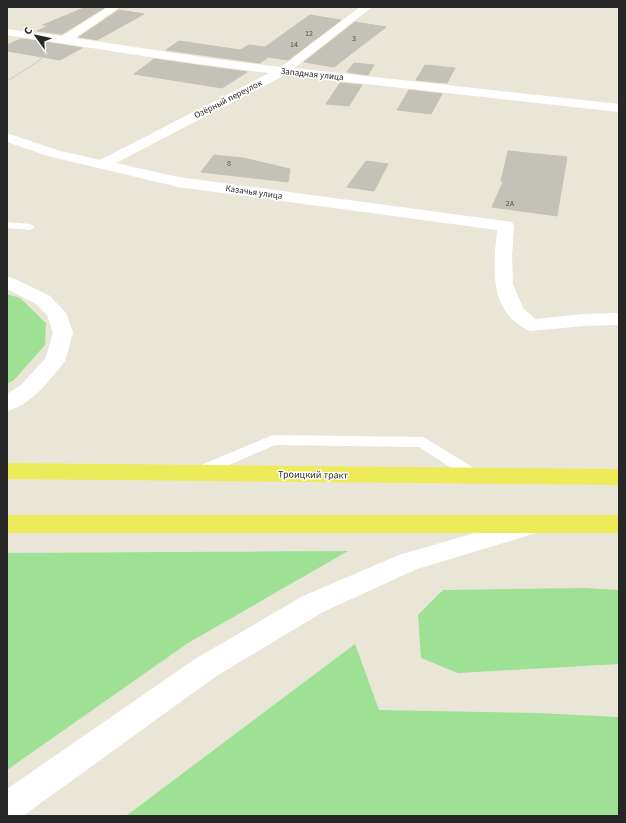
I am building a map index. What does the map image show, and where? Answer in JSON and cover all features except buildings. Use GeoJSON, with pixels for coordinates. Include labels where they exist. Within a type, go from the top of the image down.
{"type":"FeatureCollection","features":[{"type":"Feature","properties":{"kind":"main road","name":"Троицкий тракт"},"geometry":{"type":"LineString","coordinates":[[7,471],[619,477]]}},
{"type":"Feature","properties":{"kind":"main road"},"geometry":{"type":"LineString","coordinates":[[7,524],[619,524]]}},
{"type":"Feature","properties":{"kind":"street"},"geometry":{"type":"LineString","coordinates":[[64,40],[115,7]]}},
{"type":"Feature","properties":{"kind":"street","name":"Озёрный переулок"},"geometry":{"type":"LineString","coordinates":[[101,164],[284,70],[367,7]]}},
{"type":"Feature","properties":{"kind":"street","name":"Западная улица"},"geometry":{"type":"LineString","coordinates":[[7,32],[156,53],[214,63],[619,108]]}},
{"type":"Feature","properties":{"kind":"street","name":"Казачья улица"},"geometry":{"type":"LineString","coordinates":[[7,137],[53,153],[178,182],[506,226],[503,256],[504,284],[514,311],[531,325],[584,320],[619,319]]}},
{"type":"Feature","properties":{"kind":"street"},"geometry":{"type":"LineString","coordinates":[[7,282],[43,300],[56,313],[63,333],[55,361],[29,390],[7,404]]}},
{"type":"Feature","properties":{"kind":"street"},"geometry":{"type":"LineString","coordinates":[[7,808],[205,668],[313,604],[408,562],[539,524]]}},
{"type":"Feature","properties":{"kind":"lane"},"geometry":{"type":"LineString","coordinates":[[7,225],[30,227]]}},
{"type":"Feature","properties":{"kind":"lane"},"geometry":{"type":"LineString","coordinates":[[197,473],[273,440],[422,442],[476,476]]}},
{"type":"Feature","properties":{"kind":"path"},"geometry":{"type":"LineString","coordinates":[[7,81],[36,64],[64,40]]}},
{"type":"Feature","properties":{"kind":"green space"},"geometry":{"type":"Polygon","coordinates":[[[7,294],[20,298],[46,323],[45,345],[14,380],[7,384],[7,294]]]}},
{"type":"Feature","properties":{"kind":"green space"},"geometry":{"type":"Polygon","coordinates":[[[348,551],[188,643],[7,770],[7,553],[348,551]]]}},
{"type":"Feature","properties":{"kind":"green space"},"geometry":{"type":"Polygon","coordinates":[[[585,588],[619,590],[619,664],[458,673],[421,658],[418,615],[443,590],[585,588]]]}},
{"type":"Feature","properties":{"kind":"green space"},"geometry":{"type":"Polygon","coordinates":[[[355,644],[379,710],[538,713],[619,717],[619,816],[126,816],[355,644]]]}}]}
